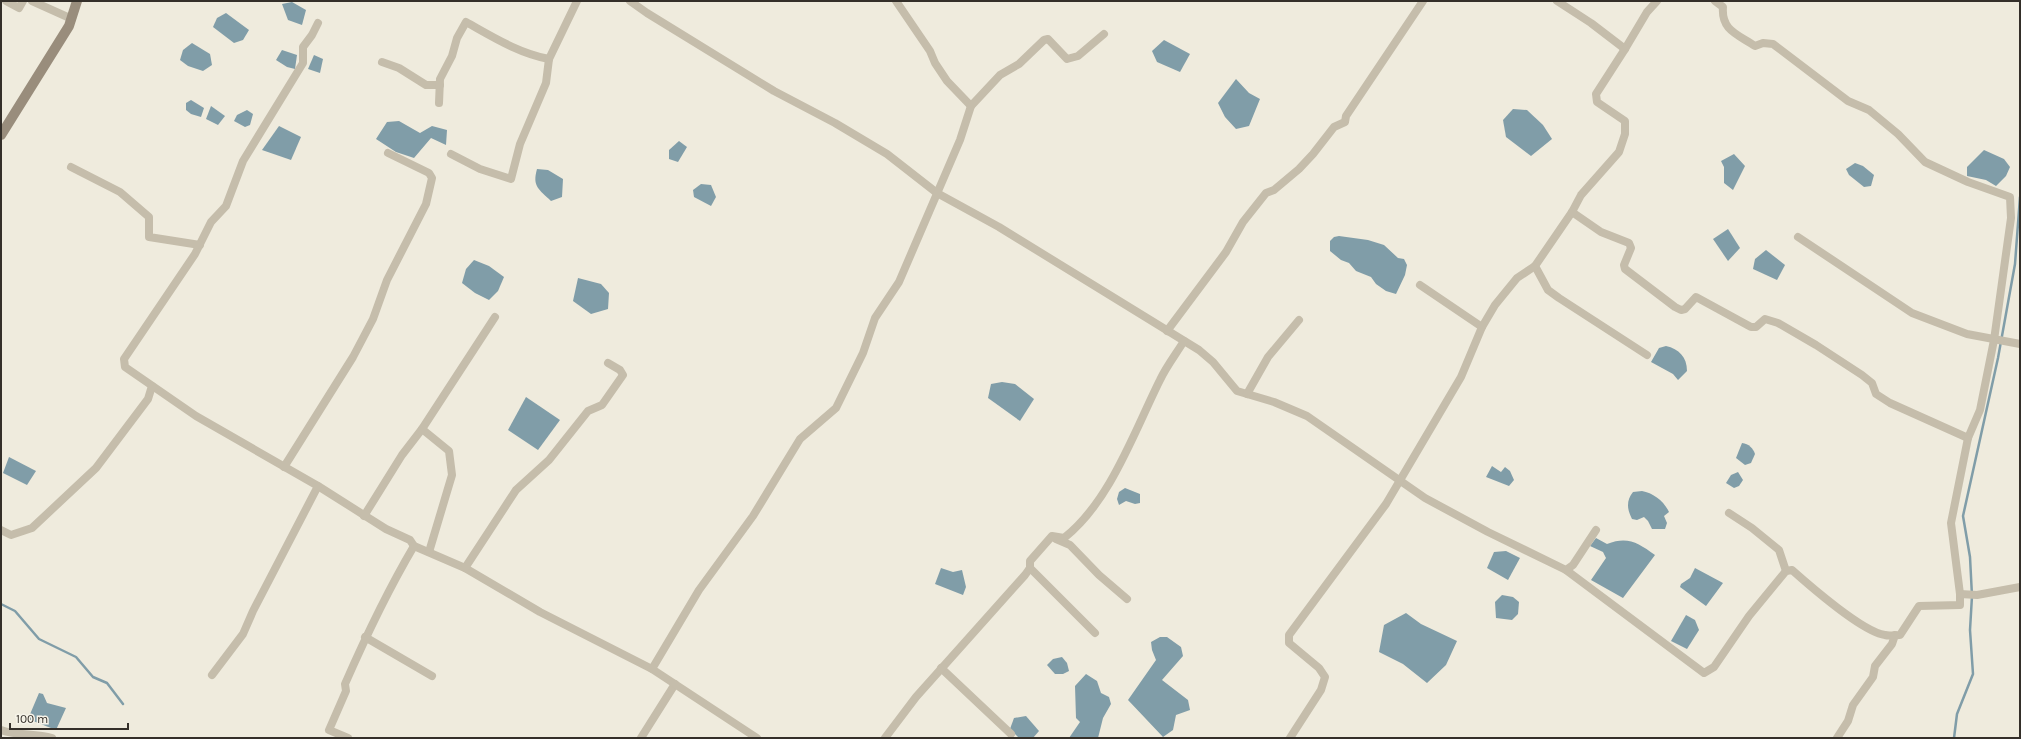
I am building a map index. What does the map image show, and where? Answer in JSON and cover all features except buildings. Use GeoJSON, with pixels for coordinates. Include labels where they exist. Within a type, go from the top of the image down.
{"type":"FeatureCollection","features":[{"type":"Feature","properties":{"kind":"main road"},"geometry":{"type":"LineString","coordinates":[[1,136],[72,19],[77,1]]}},
{"type":"Feature","properties":{"kind":"street"},"geometry":{"type":"LineString","coordinates":[[6,1],[19,8],[23,1]]}},
{"type":"Feature","properties":{"kind":"street"},"geometry":{"type":"LineString","coordinates":[[32,1],[72,19]]}},
{"type":"Feature","properties":{"kind":"street"},"geometry":{"type":"LineString","coordinates":[[450,154],[480,169],[511,180],[520,144],[546,83],[549,59],[577,1]]}},
{"type":"Feature","properties":{"kind":"street"},"geometry":{"type":"LineString","coordinates":[[630,1],[647,14],[767,87],[835,123],[886,154],[937,193],[999,227],[1199,350],[1213,362],[1237,391],[1274,402],[1307,416],[1398,480],[1488,532],[1566,570],[1704,673],[1714,667],[1749,616],[1786,571],[1792,570],[1808,585],[1864,627],[1884,635],[1900,635],[1919,606],[1960,605],[1960,594],[1951,523],[1968,438],[1980,410],[1998,341],[2011,218],[2010,197],[1968,182],[1925,162],[1898,134],[1869,110],[1848,101],[1773,44],[1763,43],[1755,46],[1726,26],[1722,18],[1722,7],[1715,1]]}},
{"type":"Feature","properties":{"kind":"street"},"geometry":{"type":"LineString","coordinates":[[896,1],[930,51],[939,69],[970,106]]}},
{"type":"Feature","properties":{"kind":"street"},"geometry":{"type":"LineString","coordinates":[[1167,331],[1226,252],[1242,222],[1266,193],[1274,190],[1299,169],[1314,154],[1334,127],[1345,122],[1346,116],[1423,1]]}},
{"type":"Feature","properties":{"kind":"street"},"geometry":{"type":"LineString","coordinates":[[1557,1],[1591,22],[1625,49]]}},
{"type":"Feature","properties":{"kind":"street"},"geometry":{"type":"LineString","coordinates":[[1290,738],[1322,690],[1325,676],[1320,668],[1290,643],[1289,635],[1386,504],[1398,480],[1461,377],[1482,327],[1495,305],[1517,278],[1535,266],[1572,212],[1581,195],[1619,152],[1625,134],[1625,121],[1597,102],[1596,94],[1647,12],[1657,1]]}},
{"type":"Feature","properties":{"kind":"street"},"geometry":{"type":"LineString","coordinates":[[439,103],[440,79],[452,56],[457,38],[466,22],[515,49],[530,55],[549,59]]}},
{"type":"Feature","properties":{"kind":"street"},"geometry":{"type":"LineString","coordinates":[[318,23],[312,35],[303,47],[303,63],[243,161],[226,206],[211,222],[200,245],[124,358],[125,367],[196,416],[318,486],[364,516],[410,540],[414,546],[465,568],[540,612],[652,669],[757,738]]}},
{"type":"Feature","properties":{"kind":"street"},"geometry":{"type":"LineString","coordinates":[[652,669],[699,590],[753,516],[800,439],[836,408],[863,353],[875,318],[899,282],[960,140],[970,106],[1000,75],[1019,64],[1044,40],[1048,39],[1067,59],[1078,56],[1104,34]]}},
{"type":"Feature","properties":{"kind":"street"},"geometry":{"type":"LineString","coordinates":[[382,62],[399,68],[426,85],[440,85]]}},
{"type":"Feature","properties":{"kind":"street"},"geometry":{"type":"LineString","coordinates":[[284,467],[354,358],[373,319],[387,280],[426,204],[432,178],[429,173],[388,153]]}},
{"type":"Feature","properties":{"kind":"street"},"geometry":{"type":"LineString","coordinates":[[71,166],[120,192],[149,217],[148,237],[200,245]]}},
{"type":"Feature","properties":{"kind":"street"},"geometry":{"type":"LineString","coordinates":[[1572,212],[1602,232],[1629,243],[1631,248],[1624,265],[1625,269],[1674,307],[1680,310],[1685,308],[1696,297],[1750,327],[1756,327],[1764,319],[1778,323],[1816,345],[1862,375],[1872,383],[1876,394],[1890,403],[1968,438]]}},
{"type":"Feature","properties":{"kind":"street"},"geometry":{"type":"LineString","coordinates":[[1798,237],[1912,313],[1967,334],[2020,344]]}},
{"type":"Feature","properties":{"kind":"street"},"geometry":{"type":"LineString","coordinates":[[1535,266],[1548,290],[1647,355]]}},
{"type":"Feature","properties":{"kind":"street"},"geometry":{"type":"LineString","coordinates":[[1420,285],[1482,327]]}},
{"type":"Feature","properties":{"kind":"street"},"geometry":{"type":"LineString","coordinates":[[364,516],[402,455],[422,429],[495,317]]}},
{"type":"Feature","properties":{"kind":"street"},"geometry":{"type":"LineString","coordinates":[[1248,394],[1268,357],[1299,320]]}},
{"type":"Feature","properties":{"kind":"street"},"geometry":{"type":"LineString","coordinates":[[1052,536],[1064,538],[1068,535],[1097,501],[1118,468],[1160,378],[1184,341]]}},
{"type":"Feature","properties":{"kind":"street"},"geometry":{"type":"LineString","coordinates":[[465,568],[516,490],[549,460],[588,411],[602,405],[623,375],[620,370],[608,363]]}},
{"type":"Feature","properties":{"kind":"street"},"geometry":{"type":"LineString","coordinates":[[1,530],[12,535],[32,528],[96,468],[148,400],[152,386]]}},
{"type":"Feature","properties":{"kind":"street"},"geometry":{"type":"LineString","coordinates":[[422,429],[449,451],[452,475],[429,552]]}},
{"type":"Feature","properties":{"kind":"street"},"geometry":{"type":"LineString","coordinates":[[212,675],[243,634],[253,611],[318,486]]}},
{"type":"Feature","properties":{"kind":"street"},"geometry":{"type":"LineString","coordinates":[[1729,513],[1752,528],[1779,550],[1786,571]]}},
{"type":"Feature","properties":{"kind":"street"},"geometry":{"type":"LineString","coordinates":[[1566,570],[1573,565],[1596,530]]}},
{"type":"Feature","properties":{"kind":"street"},"geometry":{"type":"LineString","coordinates":[[885,738],[916,697],[1030,568],[1030,561],[1052,536]]}},
{"type":"Feature","properties":{"kind":"street"},"geometry":{"type":"LineString","coordinates":[[1052,536],[1070,545],[1099,575],[1127,599]]}},
{"type":"Feature","properties":{"kind":"street"},"geometry":{"type":"LineString","coordinates":[[348,738],[328,730],[346,691],[345,684],[365,637],[389,589],[414,546]]}},
{"type":"Feature","properties":{"kind":"street"},"geometry":{"type":"LineString","coordinates":[[1030,568],[1095,633]]}},
{"type":"Feature","properties":{"kind":"street"},"geometry":{"type":"LineString","coordinates":[[1960,594],[1977,595],[2020,587]]}},
{"type":"Feature","properties":{"kind":"street"},"geometry":{"type":"LineString","coordinates":[[1837,738],[1848,720],[1852,705],[1873,677],[1875,666],[1892,644],[1895,635]]}},
{"type":"Feature","properties":{"kind":"street"},"geometry":{"type":"LineString","coordinates":[[365,637],[432,676]]}},
{"type":"Feature","properties":{"kind":"street"},"geometry":{"type":"LineString","coordinates":[[941,668],[1011,734]]}},
{"type":"Feature","properties":{"kind":"street"},"geometry":{"type":"LineString","coordinates":[[641,738],[675,684]]}},
{"type":"Feature","properties":{"kind":"street"},"geometry":{"type":"LineString","coordinates":[[1,730],[14,734],[40,734],[52,738]]}},
{"type":"Feature","properties":{"kind":"water"},"geometry":{"type":"Polygon","coordinates":[[[292,2],[306,10],[302,25],[288,20],[282,4],[292,2]]]}},
{"type":"Feature","properties":{"kind":"water"},"geometry":{"type":"Polygon","coordinates":[[[226,13],[249,30],[243,40],[234,43],[213,27],[217,18],[226,13]]]}},
{"type":"Feature","properties":{"kind":"water"},"geometry":{"type":"Polygon","coordinates":[[[1164,40],[1190,54],[1180,72],[1157,62],[1152,51],[1164,40]]]}},
{"type":"Feature","properties":{"kind":"water"},"geometry":{"type":"Polygon","coordinates":[[[192,43],[210,54],[212,65],[203,71],[188,66],[180,60],[183,50],[192,43]]]}},
{"type":"Feature","properties":{"kind":"water"},"geometry":{"type":"Polygon","coordinates":[[[282,50],[297,55],[295,69],[287,67],[276,60],[282,50]]]}},
{"type":"Feature","properties":{"kind":"water"},"geometry":{"type":"Polygon","coordinates":[[[314,55],[323,59],[320,73],[308,69],[314,55]]]}},
{"type":"Feature","properties":{"kind":"water"},"geometry":{"type":"Polygon","coordinates":[[[1236,79],[1249,93],[1260,99],[1249,126],[1236,129],[1225,117],[1218,103],[1236,79]]]}},
{"type":"Feature","properties":{"kind":"water"},"geometry":{"type":"Polygon","coordinates":[[[191,100],[204,108],[201,117],[191,114],[186,110],[186,103],[191,100]]]}},
{"type":"Feature","properties":{"kind":"water"},"geometry":{"type":"Polygon","coordinates":[[[211,106],[225,116],[218,125],[206,119],[211,106]]]}},
{"type":"Feature","properties":{"kind":"water"},"geometry":{"type":"Polygon","coordinates":[[[1513,109],[1527,110],[1543,125],[1552,139],[1531,156],[1506,137],[1503,120],[1513,109]]]}},
{"type":"Feature","properties":{"kind":"water"},"geometry":{"type":"Polygon","coordinates":[[[247,110],[253,114],[250,125],[245,127],[234,121],[237,115],[247,110]]]}},
{"type":"Feature","properties":{"kind":"water"},"geometry":{"type":"Polygon","coordinates":[[[399,121],[420,133],[432,126],[447,130],[446,145],[431,138],[414,158],[396,152],[376,139],[387,122],[399,121]]]}},
{"type":"Feature","properties":{"kind":"water"},"geometry":{"type":"Polygon","coordinates":[[[279,126],[301,137],[291,160],[262,150],[279,126]]]}},
{"type":"Feature","properties":{"kind":"water"},"geometry":{"type":"Polygon","coordinates":[[[679,141],[687,147],[678,162],[669,159],[669,150],[679,141]]]}},
{"type":"Feature","properties":{"kind":"water"},"geometry":{"type":"Polygon","coordinates":[[[1984,150],[2004,159],[2010,167],[2006,176],[1996,186],[1986,180],[1967,176],[1967,167],[1984,150]]]}},
{"type":"Feature","properties":{"kind":"water"},"geometry":{"type":"Polygon","coordinates":[[[1734,154],[1745,166],[1733,190],[1724,183],[1724,167],[1721,161],[1734,154]]]}},
{"type":"Feature","properties":{"kind":"water"},"geometry":{"type":"Polygon","coordinates":[[[1855,163],[1863,166],[1874,175],[1871,186],[1864,187],[1849,175],[1846,169],[1855,163]]]}},
{"type":"Feature","properties":{"kind":"water"},"geometry":{"type":"Polygon","coordinates":[[[537,169],[548,170],[563,179],[562,197],[551,201],[540,190],[535,180],[537,169]]]}},
{"type":"Feature","properties":{"kind":"water"},"geometry":{"type":"Polygon","coordinates":[[[701,184],[711,185],[716,197],[711,206],[694,197],[693,190],[701,184]]]}},
{"type":"Feature","properties":{"kind":"water"},"geometry":{"type":"Polygon","coordinates":[[[1728,229],[1740,248],[1728,261],[1713,239],[1728,229]]]}},
{"type":"Feature","properties":{"kind":"water"},"geometry":{"type":"Polygon","coordinates":[[[1339,236],[1368,240],[1384,245],[1398,258],[1404,259],[1407,265],[1405,275],[1396,294],[1386,291],[1376,284],[1371,277],[1356,271],[1349,263],[1341,260],[1330,251],[1330,241],[1334,237],[1339,236]]]}},
{"type":"Feature","properties":{"kind":"water"},"geometry":{"type":"Polygon","coordinates":[[[1766,250],[1785,265],[1777,280],[1753,269],[1755,259],[1766,250]]]}},
{"type":"Feature","properties":{"kind":"water"},"geometry":{"type":"Polygon","coordinates":[[[474,260],[489,266],[504,277],[498,291],[489,300],[475,293],[462,283],[466,269],[474,260]]]}},
{"type":"Feature","properties":{"kind":"water"},"geometry":{"type":"Polygon","coordinates":[[[578,278],[601,284],[609,293],[608,309],[591,314],[573,301],[578,278]]]}},
{"type":"Feature","properties":{"kind":"water"},"geometry":{"type":"Polygon","coordinates":[[[1666,346],[1675,349],[1681,354],[1686,362],[1687,371],[1678,380],[1673,374],[1651,362],[1659,348],[1666,346]]]}},
{"type":"Feature","properties":{"kind":"water"},"geometry":{"type":"Polygon","coordinates":[[[1002,382],[1015,384],[1034,399],[1020,421],[988,398],[991,384],[1002,382]]]}},
{"type":"Feature","properties":{"kind":"water"},"geometry":{"type":"Polygon","coordinates":[[[526,397],[560,420],[538,450],[508,430],[526,397]]]}},
{"type":"Feature","properties":{"kind":"water"},"geometry":{"type":"Polygon","coordinates":[[[1742,443],[1747,444],[1755,454],[1751,463],[1745,465],[1736,458],[1742,443]]]}},
{"type":"Feature","properties":{"kind":"water"},"geometry":{"type":"Polygon","coordinates":[[[9,457],[36,471],[27,485],[3,473],[9,457]]]}},
{"type":"Feature","properties":{"kind":"water"},"geometry":{"type":"Polygon","coordinates":[[[1492,466],[1501,472],[1505,467],[1510,471],[1514,480],[1509,486],[1486,477],[1492,466]]]}},
{"type":"Feature","properties":{"kind":"water"},"geometry":{"type":"Polygon","coordinates":[[[1738,472],[1743,480],[1739,486],[1734,488],[1726,483],[1731,475],[1738,472]]]}},
{"type":"Feature","properties":{"kind":"water"},"geometry":{"type":"Polygon","coordinates":[[[1125,488],[1140,494],[1140,503],[1135,504],[1126,501],[1119,505],[1117,499],[1119,492],[1125,488]]]}},
{"type":"Feature","properties":{"kind":"water"},"geometry":{"type":"Polygon","coordinates":[[[1642,491],[1658,498],[1667,508],[1669,512],[1664,516],[1667,523],[1665,529],[1652,529],[1644,517],[1637,520],[1632,519],[1628,508],[1629,499],[1633,492],[1642,491]]]}},
{"type":"Feature","properties":{"kind":"water"},"geometry":{"type":"Polygon","coordinates":[[[1596,538],[1607,544],[1621,541],[1632,542],[1638,544],[1655,555],[1623,598],[1591,580],[1606,558],[1603,552],[1590,546],[1596,538]]]}},
{"type":"Feature","properties":{"kind":"water"},"geometry":{"type":"Polygon","coordinates":[[[1506,551],[1520,558],[1508,580],[1487,568],[1494,552],[1506,551]]]}},
{"type":"Feature","properties":{"kind":"water"},"geometry":{"type":"Polygon","coordinates":[[[941,568],[953,572],[962,570],[966,587],[963,595],[935,584],[941,568]]]}},
{"type":"Feature","properties":{"kind":"water"},"geometry":{"type":"Polygon","coordinates":[[[1695,568],[1723,583],[1706,606],[1680,587],[1681,584],[1690,578],[1695,568]]]}},
{"type":"Feature","properties":{"kind":"water"},"geometry":{"type":"Polygon","coordinates":[[[1502,595],[1513,597],[1519,602],[1518,614],[1512,620],[1496,618],[1495,602],[1502,595]]]}},
{"type":"Feature","properties":{"kind":"water"},"geometry":{"type":"Polygon","coordinates":[[[1406,613],[1421,624],[1457,641],[1446,665],[1427,683],[1403,664],[1379,652],[1384,625],[1406,613]]]}},
{"type":"Feature","properties":{"kind":"water"},"geometry":{"type":"Polygon","coordinates":[[[1686,615],[1695,620],[1699,630],[1687,649],[1671,641],[1686,615]]]}},
{"type":"Feature","properties":{"kind":"water"},"geometry":{"type":"Polygon","coordinates":[[[1160,637],[1167,637],[1181,647],[1183,656],[1162,680],[1188,700],[1190,710],[1176,715],[1173,730],[1163,737],[1128,700],[1156,660],[1151,642],[1160,637]]]}},
{"type":"Feature","properties":{"kind":"water"},"geometry":{"type":"Polygon","coordinates":[[[1062,657],[1067,663],[1069,671],[1063,674],[1055,674],[1047,665],[1053,659],[1062,657]]]}},
{"type":"Feature","properties":{"kind":"water"},"geometry":{"type":"Polygon","coordinates":[[[1086,674],[1097,681],[1101,693],[1109,697],[1111,704],[1103,718],[1098,738],[1069,738],[1080,722],[1076,718],[1075,686],[1086,674]]]}},
{"type":"Feature","properties":{"kind":"water"},"geometry":{"type":"Polygon","coordinates":[[[39,693],[43,694],[47,703],[66,708],[56,730],[28,719],[39,693]]]}},
{"type":"Feature","properties":{"kind":"water"},"geometry":{"type":"Polygon","coordinates":[[[1026,716],[1039,731],[1033,738],[1019,738],[1010,729],[1014,718],[1026,716]]]}},
{"type":"Feature","properties":{"kind":"waterway"},"geometry":{"type":"LineString","coordinates":[[1954,738],[1957,714],[1973,674],[1970,630],[1972,596],[1970,557],[1963,516],[1998,358],[2015,264],[2020,197]]}},
{"type":"Feature","properties":{"kind":"waterway"},"geometry":{"type":"LineString","coordinates":[[1,604],[15,611],[39,639],[76,657],[93,677],[107,683],[123,704]]}}]}
